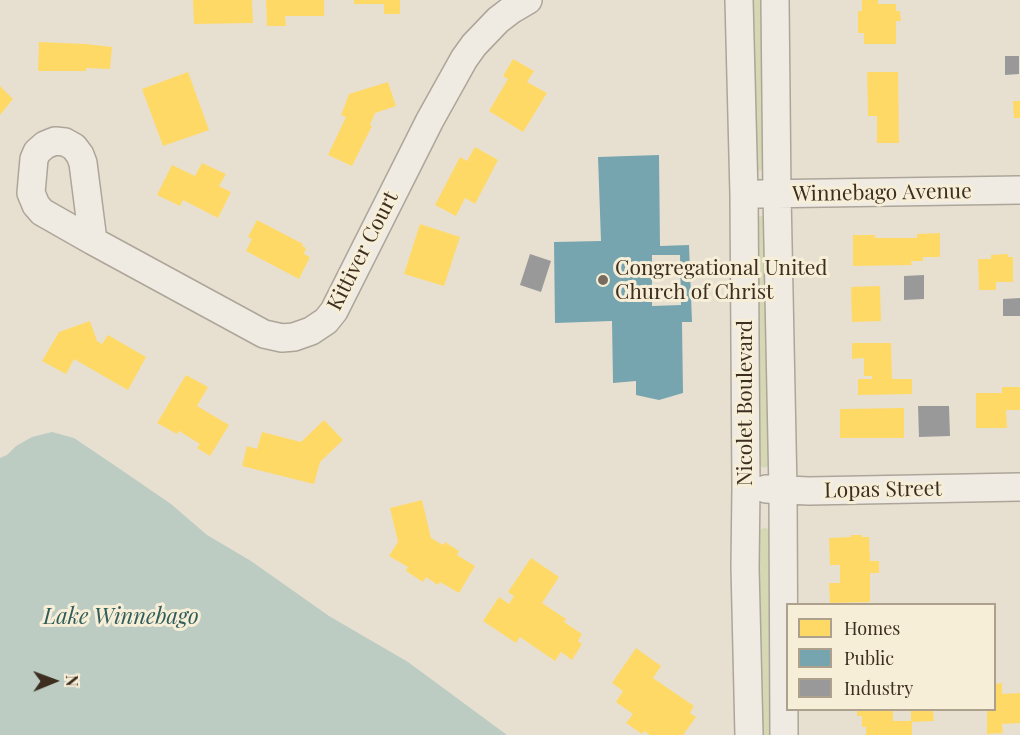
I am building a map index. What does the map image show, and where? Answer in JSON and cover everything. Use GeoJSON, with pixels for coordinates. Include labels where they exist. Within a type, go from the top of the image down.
{"type":"FeatureCollection","features":[{"type":"Feature","properties":{"kind":"street","name":"Kittiver Court"},"geometry":{"type":"LineString","coordinates":[[93,241],[264,334],[282,338],[294,337],[311,331],[326,321],[334,311],[430,120],[464,59],[498,20],[528,0]]}},
{"type":"Feature","properties":{"kind":"street","name":"Nicolet Boulevard"},"geometry":{"type":"LineString","coordinates":[[739,0],[744,195],[745,567],[749,735]]}},
{"type":"Feature","properties":{"kind":"street","name":"Nicolet Boulevard"},"geometry":{"type":"LineString","coordinates":[[775,0],[783,491],[784,735]]}},
{"type":"Feature","properties":{"kind":"street","name":"Winnebago Avenue"},"geometry":{"type":"LineString","coordinates":[[744,195],[1020,190]]}},
{"type":"Feature","properties":{"kind":"street","name":"Lopas Street"},"geometry":{"type":"LineString","coordinates":[[746,488],[808,491],[1020,488]]}},
{"type":"Feature","properties":{"kind":"green space"},"geometry":{"type":"Polygon","coordinates":[[[751,0],[766,0],[765,169],[759,171],[755,170],[751,0]]]}},
{"type":"Feature","properties":{"kind":"green space"},"geometry":{"type":"Polygon","coordinates":[[[757,217],[765,218],[771,463],[764,468],[756,464],[757,217]]]}},
{"type":"Feature","properties":{"kind":"green space"},"geometry":{"type":"Polygon","coordinates":[[[765,528],[773,534],[775,735],[759,735],[757,534],[765,528]]]}},
{"type":"Feature","properties":{"kind":"water","name":"Lake Winnebago"},"geometry":{"type":"Polygon","coordinates":[[[52,432],[74,438],[171,504],[207,535],[251,561],[329,616],[408,662],[507,735],[0,735],[0,458],[32,437],[52,432]]]}},
{"type":"Feature","properties":{"kind":"building: Homes"},"geometry":{"type":"Polygon","coordinates":[[[193,0],[252,0],[253,23],[194,24],[193,0]]]}},
{"type":"Feature","properties":{"kind":"building: Homes"},"geometry":{"type":"Polygon","coordinates":[[[266,0],[324,0],[324,16],[285,16],[286,26],[267,26],[266,0]]]}},
{"type":"Feature","properties":{"kind":"building: Homes"},"geometry":{"type":"Polygon","coordinates":[[[354,0],[400,0],[400,14],[384,14],[384,4],[354,4],[354,0]]]}},
{"type":"Feature","properties":{"kind":"building: Homes"},"geometry":{"type":"Polygon","coordinates":[[[862,0],[878,0],[878,4],[896,4],[896,11],[900,11],[901,21],[896,21],[896,44],[864,44],[864,33],[858,33],[858,11],[862,11],[862,0]]]}},
{"type":"Feature","properties":{"kind":"building: Homes"},"geometry":{"type":"Polygon","coordinates":[[[39,42],[112,47],[110,69],[38,71],[39,42]]]}},
{"type":"Feature","properties":{"kind":"building: Homes"},"geometry":{"type":"Polygon","coordinates":[[[513,59],[534,71],[527,82],[547,93],[523,132],[489,111],[508,79],[503,76],[513,59]]]}},
{"type":"Feature","properties":{"kind":"building: Homes"},"geometry":{"type":"Polygon","coordinates":[[[188,72],[209,130],[163,146],[142,89],[188,72]]]}},
{"type":"Feature","properties":{"kind":"building: Homes"},"geometry":{"type":"Polygon","coordinates":[[[867,72],[898,72],[899,143],[877,143],[877,116],[868,116],[867,72]]]}},
{"type":"Feature","properties":{"kind":"building: Homes"},"geometry":{"type":"Polygon","coordinates":[[[388,82],[396,106],[375,113],[370,125],[372,126],[352,166],[328,155],[346,117],[341,115],[349,94],[388,82]]]}},
{"type":"Feature","properties":{"kind":"building: Homes"},"geometry":{"type":"Polygon","coordinates":[[[0,86],[13,99],[0,115],[0,86]]]}},
{"type":"Feature","properties":{"kind":"building: Homes"},"geometry":{"type":"Polygon","coordinates":[[[1013,101],[1020,101],[1020,118],[1014,118],[1013,101]]]}},
{"type":"Feature","properties":{"kind":"building: Homes"},"geometry":{"type":"Polygon","coordinates":[[[475,147],[498,160],[475,204],[465,198],[456,216],[435,205],[460,157],[467,161],[475,147]]]}},
{"type":"Feature","properties":{"kind":"building: Homes"},"geometry":{"type":"Polygon","coordinates":[[[202,163],[226,174],[219,186],[231,192],[218,218],[183,200],[180,206],[157,195],[172,165],[195,176],[202,163]]]}},
{"type":"Feature","properties":{"kind":"building: Homes"},"geometry":{"type":"Polygon","coordinates":[[[257,220],[303,244],[302,246],[306,248],[304,254],[310,257],[299,279],[246,251],[252,239],[248,237],[257,220]]]}},
{"type":"Feature","properties":{"kind":"building: Homes"},"geometry":{"type":"Polygon","coordinates":[[[420,224],[460,237],[444,286],[404,274],[420,224]]]}},
{"type":"Feature","properties":{"kind":"building: Homes"},"geometry":{"type":"Polygon","coordinates":[[[940,233],[940,257],[923,257],[923,261],[911,261],[912,265],[853,266],[853,235],[875,235],[875,238],[917,238],[917,234],[940,233]]]}},
{"type":"Feature","properties":{"kind":"building: Homes"},"geometry":{"type":"Polygon","coordinates":[[[1008,254],[1008,257],[1013,257],[1013,282],[996,282],[996,290],[979,290],[978,259],[991,259],[991,255],[1008,254]]]}},
{"type":"Feature","properties":{"kind":"building: Homes"},"geometry":{"type":"Polygon","coordinates":[[[880,286],[881,321],[852,322],[851,287],[880,286]]]}},
{"type":"Feature","properties":{"kind":"building: Homes"},"geometry":{"type":"Polygon","coordinates":[[[90,321],[97,341],[102,344],[108,335],[146,357],[128,390],[74,359],[66,374],[42,361],[59,332],[90,321]]]}},
{"type":"Feature","properties":{"kind":"building: Homes"},"geometry":{"type":"Polygon","coordinates":[[[852,343],[891,343],[892,379],[912,379],[912,394],[858,395],[858,379],[872,379],[872,376],[864,376],[864,358],[852,359],[852,343]]]}},
{"type":"Feature","properties":{"kind":"building: Homes"},"geometry":{"type":"Polygon","coordinates":[[[186,375],[208,387],[197,406],[229,425],[210,456],[197,448],[200,444],[179,431],[177,434],[157,423],[186,375]]]}},
{"type":"Feature","properties":{"kind":"building: Homes"},"geometry":{"type":"Polygon","coordinates":[[[1002,387],[1020,387],[1020,410],[1006,410],[1007,428],[976,428],[976,393],[1002,393],[1002,387]]]}},
{"type":"Feature","properties":{"kind":"building: Homes"},"geometry":{"type":"Polygon","coordinates":[[[904,408],[904,438],[840,438],[840,409],[904,408]]]}},
{"type":"Feature","properties":{"kind":"building: Homes"},"geometry":{"type":"Polygon","coordinates":[[[324,420],[343,440],[320,462],[314,484],[242,466],[247,446],[257,449],[262,432],[301,442],[324,420]]]}},
{"type":"Feature","properties":{"kind":"building: Homes"},"geometry":{"type":"Polygon","coordinates":[[[422,500],[431,538],[443,545],[445,542],[459,551],[457,555],[475,566],[459,593],[440,582],[438,585],[426,577],[423,582],[406,571],[408,567],[389,556],[398,542],[390,508],[422,500]]]}},
{"type":"Feature","properties":{"kind":"building: Homes"},"geometry":{"type":"Polygon","coordinates":[[[851,535],[869,537],[870,561],[879,561],[879,573],[870,573],[870,602],[830,603],[829,583],[840,583],[840,565],[830,565],[829,538],[851,537],[851,535]]]}},
{"type":"Feature","properties":{"kind":"building: Homes"},"geometry":{"type":"Polygon","coordinates":[[[531,558],[559,577],[542,603],[566,619],[564,622],[582,634],[578,641],[582,644],[572,660],[561,652],[555,661],[520,637],[516,643],[483,621],[499,597],[509,604],[514,596],[508,592],[531,558]]]}},
{"type":"Feature","properties":{"kind":"building: Homes"},"geometry":{"type":"Polygon","coordinates":[[[636,648],[661,666],[653,678],[694,706],[690,713],[696,717],[683,735],[650,735],[644,731],[642,734],[626,723],[633,714],[616,702],[623,691],[612,683],[636,648]]]}},
{"type":"Feature","properties":{"kind":"building: Homes"},"geometry":{"type":"Polygon","coordinates":[[[1002,683],[1002,694],[1020,693],[1020,723],[1002,724],[1003,733],[987,734],[987,711],[996,711],[996,684],[1002,683]]]}},
{"type":"Feature","properties":{"kind":"building: Homes"},"geometry":{"type":"Polygon","coordinates":[[[857,711],[893,711],[893,721],[911,721],[911,711],[933,711],[934,721],[912,722],[912,735],[866,735],[866,727],[862,727],[862,716],[857,716],[857,711]]]}},
{"type":"Feature","properties":{"kind":"building: Public","name":"Congregational United Church of Christ"},"geometry":{"type":"Polygon","coordinates":[[[659,155],[660,246],[689,245],[692,322],[682,322],[683,393],[659,400],[636,395],[636,381],[613,383],[612,321],[555,323],[554,242],[601,241],[598,157],[659,155]],[[652,255],[652,306],[681,305],[680,255],[652,255]]]}},
{"type":"Feature","properties":{"kind":"building: Industry"},"geometry":{"type":"Polygon","coordinates":[[[1005,56],[1019,56],[1019,74],[1005,75],[1005,56]]]}},
{"type":"Feature","properties":{"kind":"building: Industry"},"geometry":{"type":"Polygon","coordinates":[[[530,254],[551,261],[541,292],[520,285],[530,254]]]}},
{"type":"Feature","properties":{"kind":"building: Industry"},"geometry":{"type":"Polygon","coordinates":[[[924,275],[924,299],[904,300],[904,276],[924,275]]]}},
{"type":"Feature","properties":{"kind":"building: Industry"},"geometry":{"type":"Polygon","coordinates":[[[1020,298],[1020,316],[1003,316],[1003,299],[1020,298]]]}},
{"type":"Feature","properties":{"kind":"building: Industry"},"geometry":{"type":"Polygon","coordinates":[[[918,406],[949,406],[950,436],[919,437],[918,406]]]}},
{"type":"Feature","properties":{"kind":"place","name":"Congregational United Church of Christ"},"geometry":{"type":"Point","coordinates":[603,280]}}]}
